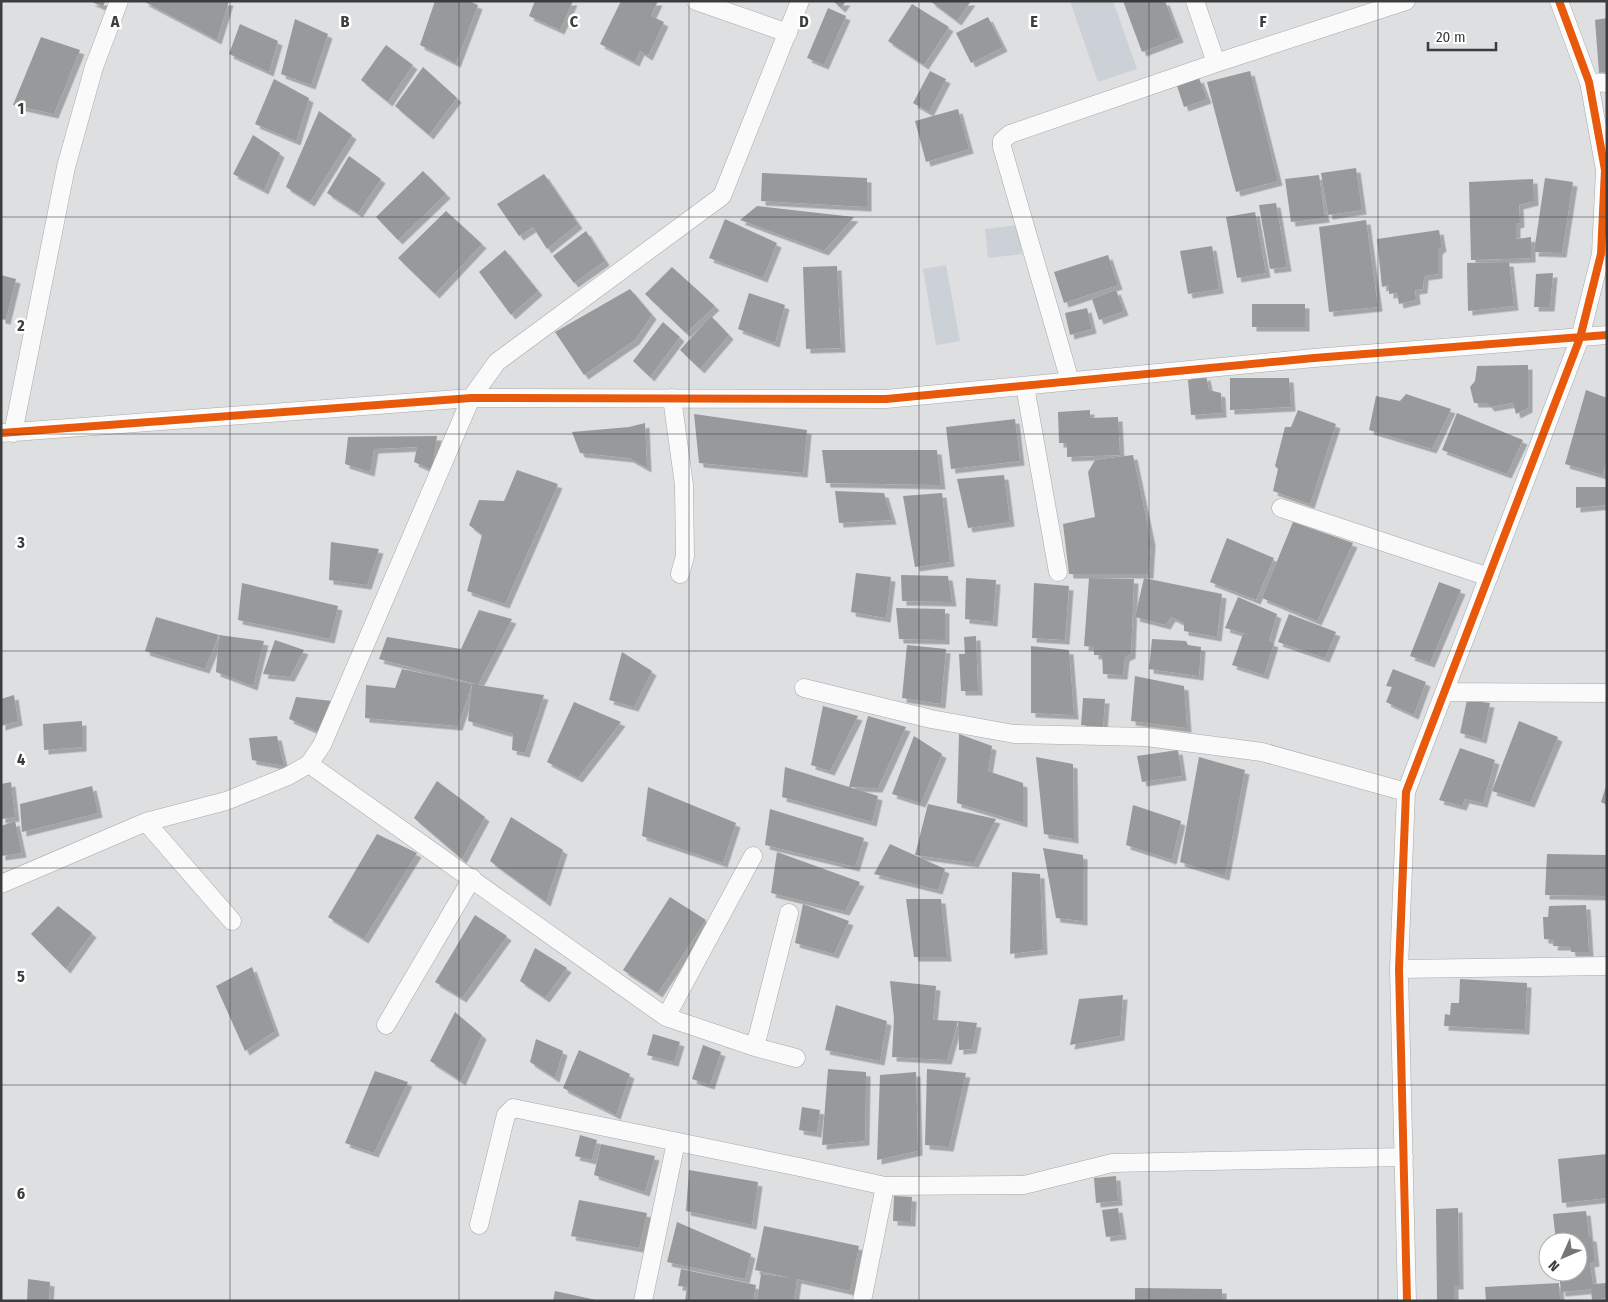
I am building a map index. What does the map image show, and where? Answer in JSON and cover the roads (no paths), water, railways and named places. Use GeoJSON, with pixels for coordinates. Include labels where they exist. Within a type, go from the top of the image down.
{"type":"FeatureCollection","features":[{"type":"Feature","properties":{"kind":"street"},"geometry":{"type":"LineString","coordinates":[[119,1],[94,67],[66,167],[7,433],[471,398],[886,398],[1314,358],[1607,335]]}},
{"type":"Feature","properties":{"kind":"street"},"geometry":{"type":"LineString","coordinates":[[696,1],[788,33]]}},
{"type":"Feature","properties":{"kind":"street"},"geometry":{"type":"LineString","coordinates":[[1,884],[146,822],[226,801],[288,776],[309,764],[322,745],[471,398],[497,362],[722,196],[800,1]]}},
{"type":"Feature","properties":{"kind":"street"},"geometry":{"type":"LineString","coordinates":[[1195,1],[1216,63]]}},
{"type":"Feature","properties":{"kind":"street"},"geometry":{"type":"LineString","coordinates":[[1070,381],[1002,147],[1002,140],[1010,134],[1216,63],[1406,1]]}},
{"type":"Feature","properties":{"kind":"street"},"geometry":{"type":"LineString","coordinates":[[1407,1301],[1399,969],[1406,792],[1580,338],[1601,254],[1606,170],[1589,82],[1559,1]]}},
{"type":"Feature","properties":{"kind":"street"},"geometry":{"type":"LineString","coordinates":[[1589,82],[1607,83]]}},
{"type":"Feature","properties":{"kind":"street"},"geometry":{"type":"LineString","coordinates":[[1025,386],[1058,572]]}},
{"type":"Feature","properties":{"kind":"street"},"geometry":{"type":"LineString","coordinates":[[672,398],[684,485],[685,556],[680,574]]}},
{"type":"Feature","properties":{"kind":"street"},"geometry":{"type":"LineString","coordinates":[[1281,508],[1489,577]]}},
{"type":"Feature","properties":{"kind":"street"},"geometry":{"type":"LineString","coordinates":[[804,688],[931,719],[1014,734],[1146,737],[1262,752],[1406,792]]}},
{"type":"Feature","properties":{"kind":"street"},"geometry":{"type":"LineString","coordinates":[[1445,692],[1607,693]]}},
{"type":"Feature","properties":{"kind":"street"},"geometry":{"type":"LineString","coordinates":[[309,764],[666,1017],[754,1047],[796,1058]]}},
{"type":"Feature","properties":{"kind":"street"},"geometry":{"type":"LineString","coordinates":[[146,822],[232,921]]}},
{"type":"Feature","properties":{"kind":"street"},"geometry":{"type":"LineString","coordinates":[[666,1017],[753,856]]}},
{"type":"Feature","properties":{"kind":"street"},"geometry":{"type":"LineString","coordinates":[[386,1025],[472,878]]}},
{"type":"Feature","properties":{"kind":"street"},"geometry":{"type":"LineString","coordinates":[[754,1047],[789,913]]}},
{"type":"Feature","properties":{"kind":"street"},"geometry":{"type":"LineString","coordinates":[[1399,969],[1607,966]]}},
{"type":"Feature","properties":{"kind":"street"},"geometry":{"type":"LineString","coordinates":[[480,1225],[506,1115],[513,1108],[885,1186],[1024,1185],[1112,1163],[1404,1157]]}},
{"type":"Feature","properties":{"kind":"street"},"geometry":{"type":"LineString","coordinates":[[643,1301],[676,1142]]}},
{"type":"Feature","properties":{"kind":"street"},"geometry":{"type":"LineString","coordinates":[[862,1301],[885,1186]]}}]}
